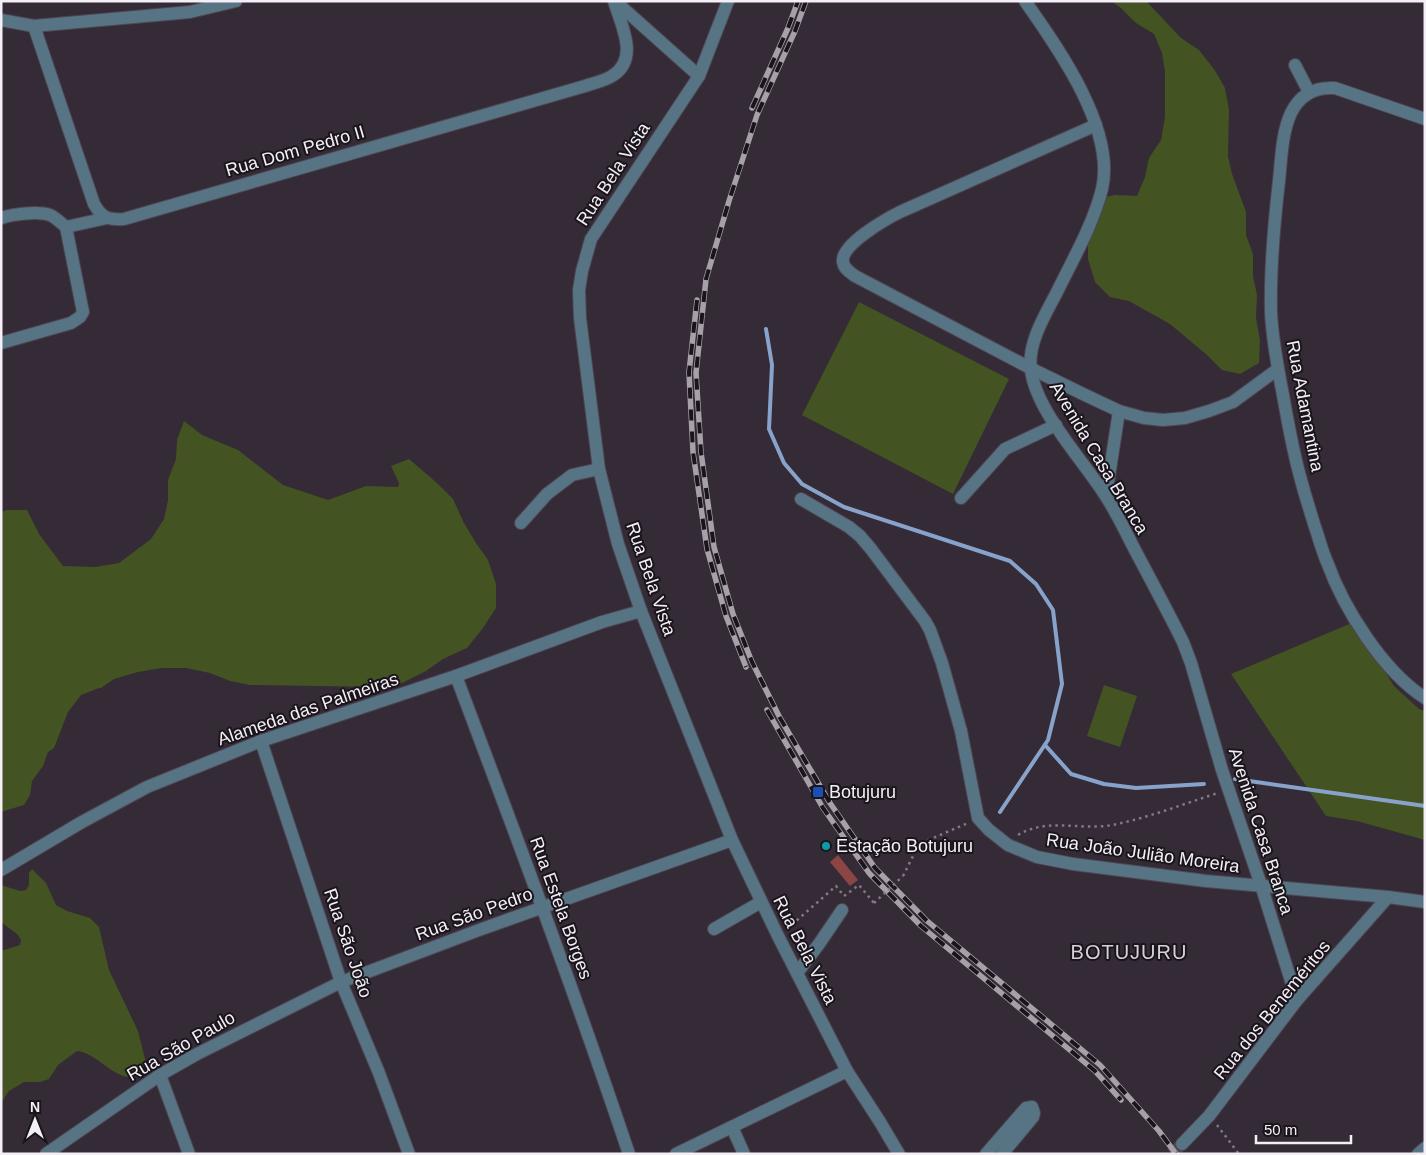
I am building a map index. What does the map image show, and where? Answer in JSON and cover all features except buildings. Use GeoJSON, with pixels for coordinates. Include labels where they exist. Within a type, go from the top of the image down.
{"type":"FeatureCollection","features":[{"type":"Feature","properties":{"kind":"street"},"geometry":{"type":"LineString","coordinates":[[1,20],[34,26],[190,12],[236,1]]}},
{"type":"Feature","properties":{"kind":"street"},"geometry":{"type":"LineString","coordinates":[[614,1],[700,76]]}},
{"type":"Feature","properties":{"kind":"street","name":"Rua Dom Pedro II"},"geometry":{"type":"LineString","coordinates":[[106,218],[112,220],[124,219],[567,91],[611,76],[622,67],[628,53],[614,1]]}},
{"type":"Feature","properties":{"kind":"street","name":"Rua Bela Vista"},"geometry":{"type":"LineString","coordinates":[[728,1],[700,76],[591,238],[579,290],[580,318],[599,469],[618,544],[640,611],[732,840],[761,902],[847,1071],[899,1154]]}},
{"type":"Feature","properties":{"kind":"street","name":"Avenida Casa Branca"},"geometry":{"type":"LineString","coordinates":[[1025,1],[1063,59],[1082,94],[1096,125],[1104,160],[1102,187],[1092,220],[1036,333],[1030,368],[1033,382],[1039,397],[1056,425],[1106,496],[1183,642],[1191,663],[1228,790],[1261,885],[1297,1000]]}},
{"type":"Feature","properties":{"kind":"street"},"geometry":{"type":"LineString","coordinates":[[34,26],[94,204],[100,214],[106,218]]}},
{"type":"Feature","properties":{"kind":"street"},"geometry":{"type":"LineString","coordinates":[[1295,65],[1309,92],[1323,87],[1336,88],[1425,119]]}},
{"type":"Feature","properties":{"kind":"street","name":"Rua Adamantina"},"geometry":{"type":"LineString","coordinates":[[1309,92],[1300,98],[1290,114],[1282,142],[1273,240],[1271,305],[1278,369],[1301,480],[1326,561],[1336,584],[1348,607],[1393,673],[1425,698]]}},
{"type":"Feature","properties":{"kind":"street"},"geometry":{"type":"LineString","coordinates":[[1096,125],[900,212],[882,222],[854,242],[844,252],[842,260],[845,268],[855,276],[1030,368],[1119,410],[1144,418],[1163,420],[1185,418],[1232,402],[1278,369]]}},
{"type":"Feature","properties":{"kind":"street"},"geometry":{"type":"LineString","coordinates":[[1,218],[35,213],[50,215],[66,227],[83,312],[80,317],[71,323],[1,343]]}},
{"type":"Feature","properties":{"kind":"street"},"geometry":{"type":"LineString","coordinates":[[66,227],[106,218]]}},
{"type":"Feature","properties":{"kind":"street"},"geometry":{"type":"LineString","coordinates":[[1106,496],[1119,410]]}},
{"type":"Feature","properties":{"kind":"street"},"geometry":{"type":"LineString","coordinates":[[961,498],[1005,449],[1056,425]]}},
{"type":"Feature","properties":{"kind":"street"},"geometry":{"type":"LineString","coordinates":[[520,523],[546,494],[572,474],[599,469]]}},
{"type":"Feature","properties":{"kind":"street"},"geometry":{"type":"LineString","coordinates":[[801,499],[849,527],[860,536],[928,625],[942,662],[958,723],[978,818]]}},
{"type":"Feature","properties":{"kind":"street","name":"Alameda das Palmeiras"},"geometry":{"type":"LineString","coordinates":[[1,870],[82,822],[147,787],[260,741],[456,676],[602,622],[640,611]]}},
{"type":"Feature","properties":{"kind":"street","name":"Rua Estela Borges"},"geometry":{"type":"LineString","coordinates":[[456,676],[544,908],[629,1154]]}},
{"type":"Feature","properties":{"kind":"street","name":"Rua São João"},"geometry":{"type":"LineString","coordinates":[[260,741],[341,982],[379,1073],[409,1154]]}},
{"type":"Feature","properties":{"kind":"street","name":"Rua João Julião Moreira"},"geometry":{"type":"LineString","coordinates":[[978,818],[989,830],[1008,845],[1038,857],[1072,864],[1206,880],[1425,902]]}},
{"type":"Feature","properties":{"kind":"street","name":"Rua São Pedro"},"geometry":{"type":"LineString","coordinates":[[341,982],[479,930],[732,840]]}},
{"type":"Feature","properties":{"kind":"street","name":"Rua dos Beneméritos"},"geometry":{"type":"LineString","coordinates":[[1182,1144],[1210,1116],[1297,1000],[1388,897]]}},
{"type":"Feature","properties":{"kind":"street"},"geometry":{"type":"LineString","coordinates":[[714,929],[761,902]]}},
{"type":"Feature","properties":{"kind":"street"},"geometry":{"type":"LineString","coordinates":[[797,973],[842,910]]}},
{"type":"Feature","properties":{"kind":"street","name":"Rua São Paulo"},"geometry":{"type":"LineString","coordinates":[[46,1154],[160,1075],[196,1054],[341,982]]}},
{"type":"Feature","properties":{"kind":"street"},"geometry":{"type":"LineString","coordinates":[[676,1154],[847,1071]]}},
{"type":"Feature","properties":{"kind":"street"},"geometry":{"type":"LineString","coordinates":[[160,1075],[190,1154]]}},
{"type":"Feature","properties":{"kind":"street"},"geometry":{"type":"LineString","coordinates":[[986,1154],[1026,1108],[1032,1107],[1033,1117],[1002,1154]]}},
{"type":"Feature","properties":{"kind":"street"},"geometry":{"type":"LineString","coordinates":[[732,1128],[744,1154]]}},
{"type":"Feature","properties":{"kind":"street"},"geometry":{"type":"LineString","coordinates":[[1418,1154],[1425,1148]]}},
{"type":"Feature","properties":{"kind":"path","name":"Rua João Julião Moreira"},"geometry":{"type":"LineString","coordinates":[[1008,845],[1016,837],[1035,828],[1065,824],[1097,827],[1111,825],[1228,790]]}},
{"type":"Feature","properties":{"kind":"path"},"geometry":{"type":"LineString","coordinates":[[778,936],[836,886],[844,896],[859,884],[874,903],[903,876],[919,844],[978,818]]}},
{"type":"Feature","properties":{"kind":"path"},"geometry":{"type":"LineString","coordinates":[[1210,1116],[1239,1154]]}},
{"type":"Feature","properties":{"kind":"green space"},"geometry":{"type":"Polygon","coordinates":[[[1111,1],[1146,1],[1181,38],[1199,50],[1214,69],[1225,88],[1229,110],[1228,156],[1232,174],[1246,212],[1246,235],[1253,254],[1253,276],[1257,295],[1256,318],[1260,340],[1259,363],[1240,374],[1222,370],[1170,324],[1129,301],[1110,297],[1095,282],[1088,259],[1088,237],[1096,199],[1115,195],[1137,196],[1145,177],[1149,158],[1161,140],[1165,117],[1165,72],[1162,53],[1154,34],[1136,23],[1111,1]]]}},
{"type":"Feature","properties":{"kind":"green space"},"geometry":{"type":"Polygon","coordinates":[[[859,302],[1009,379],[953,494],[802,415],[859,302]]]}},
{"type":"Feature","properties":{"kind":"green space"},"geometry":{"type":"Polygon","coordinates":[[[184,421],[202,435],[238,450],[283,485],[328,500],[366,486],[398,487],[399,483],[391,466],[409,459],[453,499],[464,523],[488,560],[496,584],[496,608],[467,648],[443,659],[426,671],[402,683],[382,687],[250,685],[186,668],[162,668],[114,679],[101,688],[81,695],[68,712],[54,748],[48,752],[43,766],[32,781],[30,795],[24,805],[1,812],[1,512],[7,510],[27,510],[39,534],[63,566],[95,567],[119,563],[151,539],[164,519],[168,500],[168,480],[176,459],[177,440],[184,421]]]}},
{"type":"Feature","properties":{"kind":"green space"},"geometry":{"type":"Polygon","coordinates":[[[1354,622],[1394,686],[1419,709],[1425,711],[1425,840],[1357,821],[1326,816],[1231,674],[1354,622]]]}},
{"type":"Feature","properties":{"kind":"green space"},"geometry":{"type":"Polygon","coordinates":[[[1104,685],[1137,696],[1120,747],[1087,736],[1104,685]]]}},
{"type":"Feature","properties":{"kind":"green space"},"geometry":{"type":"Polygon","coordinates":[[[32,869],[46,883],[56,905],[67,911],[90,918],[99,927],[109,970],[138,1031],[146,1063],[141,1073],[129,1077],[77,1051],[58,1065],[49,1079],[40,1082],[24,1082],[9,1091],[1,1103],[1,951],[20,945],[21,940],[17,934],[1,922],[1,885],[20,891],[26,890],[29,885],[29,873],[32,869]]]}},
{"type":"Feature","properties":{"kind":"waterway"},"geometry":{"type":"LineString","coordinates":[[766,329],[772,365],[769,429],[784,463],[802,484],[844,507],[1010,561],[1036,584],[1053,610],[1062,684],[1048,740],[1000,812]]}},
{"type":"Feature","properties":{"kind":"waterway"},"geometry":{"type":"LineString","coordinates":[[1045,745],[1071,774],[1104,784],[1136,788],[1204,784]]}},
{"type":"Feature","properties":{"kind":"waterway"},"geometry":{"type":"LineString","coordinates":[[1235,779],[1425,806]]}},
{"type":"Feature","properties":{"kind":"tunnel"},"geometry":{"type":"LineString","coordinates":[[1172,1154],[1182,1144]]}},
{"type":"Feature","properties":{"kind":"railway"},"geometry":{"type":"LineString","coordinates":[[752,108],[798,1]]}},
{"type":"Feature","properties":{"kind":"railway"},"geometry":{"type":"LineString","coordinates":[[806,1],[795,31],[757,115],[706,279],[696,373],[701,452],[714,547],[733,614],[752,662],[780,718],[830,803],[875,868],[926,920],[1100,1065],[1159,1131],[1176,1154]]}},
{"type":"Feature","properties":{"kind":"railway"},"geometry":{"type":"LineString","coordinates":[[697,300],[689,372],[693,452],[707,549],[726,616],[746,667]]}},
{"type":"Feature","properties":{"kind":"railway"},"geometry":{"type":"LineString","coordinates":[[767,710],[823,808],[869,873],[921,926],[1095,1071],[1121,1100]]}},
{"type":"Feature","properties":{"kind":"place","name":"Botujuru"},"geometry":{"type":"Point","coordinates":[818,792]}},
{"type":"Feature","properties":{"kind":"place","name":"Estação Botujuru"},"geometry":{"type":"Point","coordinates":[826,846]}},
{"type":"Feature","properties":{"kind":"district","name":"BOTUJURU"},"geometry":{"type":"Point","coordinates":[1129,952]}}]}
